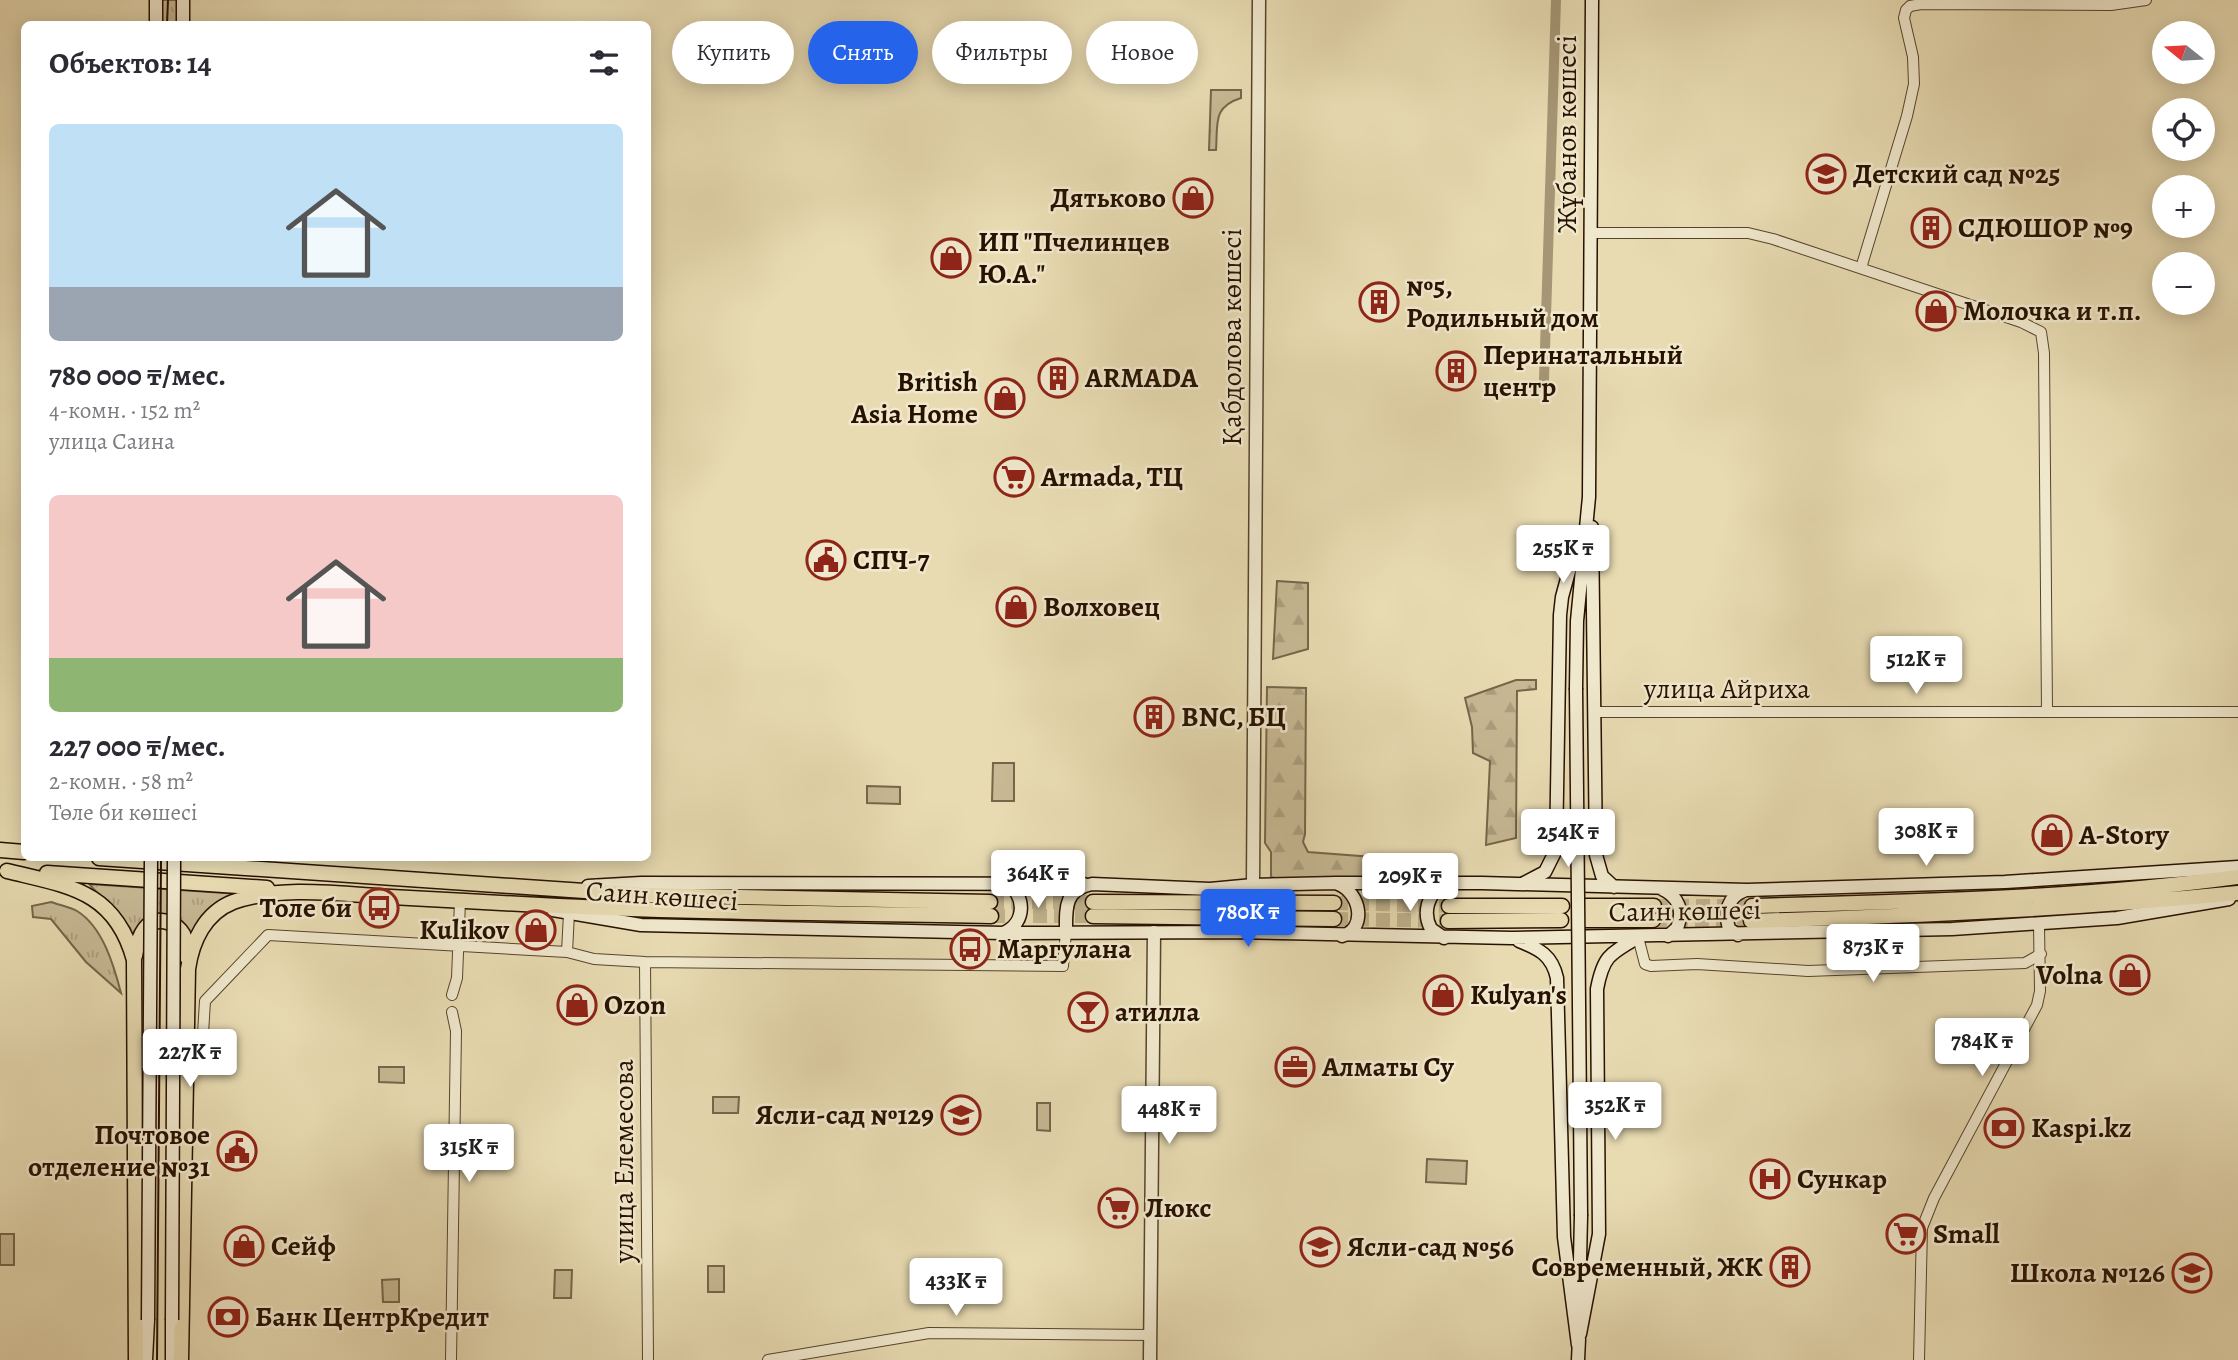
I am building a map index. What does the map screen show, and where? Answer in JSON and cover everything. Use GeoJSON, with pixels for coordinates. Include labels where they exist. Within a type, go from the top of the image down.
{"type":"FeatureCollection","features":[{"type":"Feature","properties":{"kind":"main road"},"geometry":{"type":"LineString","coordinates":[[156,0],[156,21]]}},
{"type":"Feature","properties":{"kind":"main road"},"geometry":{"type":"LineString","coordinates":[[183,0],[183,21]]}},
{"type":"Feature","properties":{"kind":"main road","name":"Қабдолова көшесі"},"geometry":{"type":"LineString","coordinates":[[1253,885],[1259,0]]}},
{"type":"Feature","properties":{"kind":"main road","name":"Жұбанов көшесі"},"geometry":{"type":"LineString","coordinates":[[1578,1360],[1581,1216],[1576,688],[1577,621],[1589,497],[1592,0]]}},
{"type":"Feature","properties":{"kind":"main road"},"geometry":{"type":"LineString","coordinates":[[1589,497],[1592,531],[1597,865],[1602,876],[1615,887]]}},
{"type":"Feature","properties":{"kind":"main road"},"geometry":{"type":"LineString","coordinates":[[1521,885],[1545,872],[1556,850],[1560,615],[1562,597],[1589,497]]}},
{"type":"Feature","properties":{"kind":"main road"},"geometry":{"type":"LineString","coordinates":[[3,850],[21,851]]}},
{"type":"Feature","properties":{"kind":"main road","name":"Саин көшесі"},"geometry":{"type":"LineString","coordinates":[[143,861],[643,895],[991,909],[641,910],[519,904]]}},
{"type":"Feature","properties":{"kind":"main road"},"geometry":{"type":"LineString","coordinates":[[146,1360],[151,861]]}},
{"type":"Feature","properties":{"kind":"main road"},"geometry":{"type":"LineString","coordinates":[[172,1360],[174,861]]}},
{"type":"Feature","properties":{"kind":"main road"},"geometry":{"type":"LineString","coordinates":[[242,861],[289,871]]}},
{"type":"Feature","properties":{"kind":"main road","name":"Саин көшесі"},"geometry":{"type":"LineString","coordinates":[[550,889],[641,883],[1005,883],[1210,889],[1253,885],[1444,883],[1747,890],[2005,882],[2238,867]]}},
{"type":"Feature","properties":{"kind":"main road"},"geometry":{"type":"LineString","coordinates":[[3,870],[519,904]]}},
{"type":"Feature","properties":{"kind":"main road"},"geometry":{"type":"LineString","coordinates":[[3,870],[66,885],[95,898],[122,928],[134,960]]}},
{"type":"Feature","properties":{"kind":"main road","name":"Саин көшесі"},"geometry":{"type":"LineString","coordinates":[[2238,877],[2087,893],[1751,913],[1967,914],[2238,895]]}},
{"type":"Feature","properties":{"kind":"main road"},"geometry":{"type":"LineString","coordinates":[[1003,933],[1013,927],[1021,910],[1017,892],[1005,883]]}},
{"type":"Feature","properties":{"kind":"main road"},"geometry":{"type":"LineString","coordinates":[[1336,883],[1351,891],[1358,909],[1353,928],[1348,934],[1341,936]]}},
{"type":"Feature","properties":{"kind":"main road"},"geometry":{"type":"LineString","coordinates":[[1444,883],[1431,896],[1427,917],[1431,929],[1444,938]]}},
{"type":"Feature","properties":{"kind":"main road"},"geometry":{"type":"LineString","coordinates":[[1066,932],[1066,912],[1070,896],[1079,887],[1092,884]]}},
{"type":"Feature","properties":{"kind":"main road"},"geometry":{"type":"LineString","coordinates":[[1662,889],[1675,898],[1680,909],[1677,928],[1667,936]]}},
{"type":"Feature","properties":{"kind":"main road"},"geometry":{"type":"LineString","coordinates":[[1738,935],[1729,929],[1727,909],[1735,894],[1747,890]]}},
{"type":"Feature","properties":{"kind":"main road"},"geometry":{"type":"LineString","coordinates":[[181,1360],[188,969],[191,947],[200,931],[225,906],[256,896],[314,892]]}},
{"type":"Feature","properties":{"kind":"main road","name":"Саин көшесі"},"geometry":{"type":"LineString","coordinates":[[519,904],[641,925],[1003,933],[1234,932],[1512,938],[1738,935],[2039,925],[2117,918],[2238,895]]}},
{"type":"Feature","properties":{"kind":"main road"},"geometry":{"type":"LineString","coordinates":[[1334,903],[1093,909],[1334,919]]}},
{"type":"Feature","properties":{"kind":"main road"},"geometry":{"type":"LineString","coordinates":[[1448,913],[1562,913]]}},
{"type":"Feature","properties":{"kind":"main road","name":"Саин көшесі"},"geometry":{"type":"LineString","coordinates":[[1586,913],[1653,913]]}},
{"type":"Feature","properties":{"kind":"main road"},"geometry":{"type":"LineString","coordinates":[[136,1360],[134,960],[141,932],[148,924],[166,922],[175,925],[182,932],[188,969]]}},
{"type":"Feature","properties":{"kind":"main road"},"geometry":{"type":"LineString","coordinates":[[1150,1360],[1154,932]]}},
{"type":"Feature","properties":{"kind":"main road"},"geometry":{"type":"LineString","coordinates":[[1578,1345],[1599,1234],[1597,989],[1605,959],[1638,937]]}},
{"type":"Feature","properties":{"kind":"main road"},"geometry":{"type":"LineString","coordinates":[[1512,938],[1540,949],[1549,957],[1558,978],[1564,1237],[1578,1345]]}},
{"type":"Feature","properties":{"kind":"street"},"geometry":{"type":"LineString","coordinates":[[1861,268],[1907,116],[1914,84],[1912,40],[1905,18],[1906,10],[1910,6],[2018,2],[2111,5],[2146,0]]}},
{"type":"Feature","properties":{"kind":"street"},"geometry":{"type":"LineString","coordinates":[[1591,233],[1748,233],[2021,321],[2041,332],[2044,353],[2047,712]]}},
{"type":"Feature","properties":{"kind":"street","name":"улица Айриха"},"geometry":{"type":"LineString","coordinates":[[1595,712],[2238,712]]}},
{"type":"Feature","properties":{"kind":"street"},"geometry":{"type":"LineString","coordinates":[[452,995],[457,978],[460,901]]}},
{"type":"Feature","properties":{"kind":"street"},"geometry":{"type":"LineString","coordinates":[[567,952],[569,913]]}},
{"type":"Feature","properties":{"kind":"street"},"geometry":{"type":"LineString","coordinates":[[1919,1360],[1922,1227],[1934,1198],[2037,1005],[2041,954],[2039,925]]}},
{"type":"Feature","properties":{"kind":"street"},"geometry":{"type":"LineString","coordinates":[[187,1050],[202,1050],[205,1000],[268,935],[457,944],[567,952],[594,959],[645,962],[1063,966],[1066,932]]}},
{"type":"Feature","properties":{"kind":"street"},"geometry":{"type":"LineString","coordinates":[[1638,937],[1645,964],[1651,966],[1697,964],[1808,971],[2025,962],[2041,954]]}},
{"type":"Feature","properties":{"kind":"street","name":"улица Елемесова"},"geometry":{"type":"LineString","coordinates":[[645,962],[648,1360]]}},
{"type":"Feature","properties":{"kind":"street"},"geometry":{"type":"LineString","coordinates":[[451,1360],[456,1031],[452,1012]]}},
{"type":"Feature","properties":{"kind":"street"},"geometry":{"type":"LineString","coordinates":[[768,1360],[929,1333],[1150,1335]]}},
{"type":"Feature","properties":{"kind":"green space"},"geometry":{"type":"Polygon","coordinates":[[[161,0],[177,0],[177,21],[161,21],[161,0]]]}},
{"type":"Feature","properties":{"kind":"green space"},"geometry":{"type":"Polygon","coordinates":[[[1211,90],[1241,90],[1241,98],[1225,106],[1218,118],[1216,150],[1209,150],[1211,90]]]}},
{"type":"Feature","properties":{"kind":"green space"},"geometry":{"type":"Polygon","coordinates":[[[1277,581],[1308,583],[1308,649],[1273,659],[1277,581]]]}},
{"type":"Feature","properties":{"kind":"green space"},"geometry":{"type":"Polygon","coordinates":[[[1516,680],[1536,680],[1536,689],[1517,691],[1516,838],[1486,845],[1490,761],[1473,753],[1472,727],[1465,698],[1516,680]]]}},
{"type":"Feature","properties":{"kind":"green space"},"geometry":{"type":"Polygon","coordinates":[[[1267,687],[1306,688],[1303,842],[1308,852],[1373,857],[1372,877],[1271,877],[1271,852],[1265,843],[1267,687]]]}},
{"type":"Feature","properties":{"kind":"green space"},"geometry":{"type":"Polygon","coordinates":[[[993,763],[1014,763],[1014,801],[992,801],[993,763]]]}},
{"type":"Feature","properties":{"kind":"green space"},"geometry":{"type":"Polygon","coordinates":[[[867,786],[900,787],[900,804],[867,803],[867,786]]]}},
{"type":"Feature","properties":{"kind":"green space"},"geometry":{"type":"Polygon","coordinates":[[[89,884],[240,894],[190,940],[156,918],[134,940],[130,928],[89,884]]]}},
{"type":"Feature","properties":{"kind":"green space"},"geometry":{"type":"Polygon","coordinates":[[[51,902],[77,911],[94,927],[111,959],[121,993],[86,962],[51,919],[33,917],[32,906],[51,902]]]}},
{"type":"Feature","properties":{"kind":"green space"},"geometry":{"type":"Polygon","coordinates":[[[379,1067],[404,1067],[404,1083],[379,1082],[379,1067]]]}},
{"type":"Feature","properties":{"kind":"green space"},"geometry":{"type":"Polygon","coordinates":[[[713,1097],[739,1097],[738,1113],[713,1113],[713,1097]]]}},
{"type":"Feature","properties":{"kind":"green space"},"geometry":{"type":"Polygon","coordinates":[[[1037,1103],[1050,1103],[1050,1131],[1037,1130],[1037,1103]]]}},
{"type":"Feature","properties":{"kind":"green space"},"geometry":{"type":"Polygon","coordinates":[[[1427,1159],[1467,1161],[1466,1184],[1426,1182],[1427,1159]]]}},
{"type":"Feature","properties":{"kind":"green space"},"geometry":{"type":"Polygon","coordinates":[[[0,1234],[14,1234],[14,1265],[0,1265],[0,1234]]]}},
{"type":"Feature","properties":{"kind":"green space"},"geometry":{"type":"Polygon","coordinates":[[[708,1266],[724,1266],[724,1292],[708,1292],[708,1266]]]}},
{"type":"Feature","properties":{"kind":"green space"},"geometry":{"type":"Polygon","coordinates":[[[555,1270],[572,1270],[571,1298],[554,1298],[555,1270]]]}},
{"type":"Feature","properties":{"kind":"green space"},"geometry":{"type":"Polygon","coordinates":[[[399,1279],[399,1302],[383,1302],[382,1280],[399,1279]]]}},
{"type":"Feature","properties":{"kind":"waterway"},"geometry":{"type":"LineString","coordinates":[[1544,380],[1556,0]]}},
{"type":"Feature","properties":{"kind":"tunnel"},"geometry":{"type":"LineString","coordinates":[[990,902],[1093,902]]}},
{"type":"Feature","properties":{"kind":"tunnel"},"geometry":{"type":"LineString","coordinates":[[1334,903],[1449,906]]}},
{"type":"Feature","properties":{"kind":"tunnel"},"geometry":{"type":"LineString","coordinates":[[1654,906],[1752,906]]}},
{"type":"Feature","properties":{"kind":"tunnel"},"geometry":{"type":"LineString","coordinates":[[991,916],[1093,916]]}},
{"type":"Feature","properties":{"kind":"tunnel"},"geometry":{"type":"LineString","coordinates":[[1334,919],[1448,921]]}},
{"type":"Feature","properties":{"kind":"tunnel"},"geometry":{"type":"LineString","coordinates":[[1653,920],[1751,921]]}},
{"type":"Feature","properties":{"kind":"tram line"},"geometry":{"type":"LineString","coordinates":[[167,21],[168,0]]}},
{"type":"Feature","properties":{"kind":"tram line"},"geometry":{"type":"LineString","coordinates":[[157,1360],[161,861]]}},
{"type":"Feature","properties":{"kind":"place","name":"Детский сад №25"},"geometry":{"type":"Point","coordinates":[1826,174]}},
{"type":"Feature","properties":{"kind":"place","name":"Дятьково"},"geometry":{"type":"Point","coordinates":[1193,198]}},
{"type":"Feature","properties":{"kind":"place","name":"СДЮШОР №9"},"geometry":{"type":"Point","coordinates":[1931,228]}},
{"type":"Feature","properties":{"kind":"place","name":"ИП \"Пчелинцев Ю.А.\""},"geometry":{"type":"Point","coordinates":[951,258]}},
{"type":"Feature","properties":{"kind":"place","name":"№5, Родильный дом"},"geometry":{"type":"Point","coordinates":[1379,302]}},
{"type":"Feature","properties":{"kind":"place","name":"Молочка и т.п."},"geometry":{"type":"Point","coordinates":[1936,311]}},
{"type":"Feature","properties":{"kind":"place","name":"Перинатальный центр"},"geometry":{"type":"Point","coordinates":[1456,371]}},
{"type":"Feature","properties":{"kind":"place","name":"ARMADA"},"geometry":{"type":"Point","coordinates":[1058,378]}},
{"type":"Feature","properties":{"kind":"place","name":"British Asia Home"},"geometry":{"type":"Point","coordinates":[1005,398]}},
{"type":"Feature","properties":{"kind":"place","name":"Armada, ТЦ"},"geometry":{"type":"Point","coordinates":[1014,477]}},
{"type":"Feature","properties":{"kind":"place","name":"СПЧ-7"},"geometry":{"type":"Point","coordinates":[826,560]}},
{"type":"Feature","properties":{"kind":"place","name":"Волховец"},"geometry":{"type":"Point","coordinates":[1016,607]}},
{"type":"Feature","properties":{"kind":"place","name":"BNC, БЦ"},"geometry":{"type":"Point","coordinates":[1154,717]}},
{"type":"Feature","properties":{"kind":"place","name":"A-Story"},"geometry":{"type":"Point","coordinates":[2052,835]}},
{"type":"Feature","properties":{"kind":"place","name":"Толе би"},"geometry":{"type":"Point","coordinates":[379,908]}},
{"type":"Feature","properties":{"kind":"place","name":"Kulikov"},"geometry":{"type":"Point","coordinates":[536,930]}},
{"type":"Feature","properties":{"kind":"place","name":"Маргулана"},"geometry":{"type":"Point","coordinates":[970,949]}},
{"type":"Feature","properties":{"kind":"place","name":"Volna"},"geometry":{"type":"Point","coordinates":[2130,975]}},
{"type":"Feature","properties":{"kind":"place","name":"Kulyan's"},"geometry":{"type":"Point","coordinates":[1443,995]}},
{"type":"Feature","properties":{"kind":"place","name":"Ozon"},"geometry":{"type":"Point","coordinates":[577,1005]}},
{"type":"Feature","properties":{"kind":"place","name":"атилла"},"geometry":{"type":"Point","coordinates":[1088,1012]}},
{"type":"Feature","properties":{"kind":"place","name":"Алматы Су"},"geometry":{"type":"Point","coordinates":[1295,1067]}},
{"type":"Feature","properties":{"kind":"place","name":"Ясли-сад №129"},"geometry":{"type":"Point","coordinates":[961,1115]}},
{"type":"Feature","properties":{"kind":"place","name":"Kaspi.kz"},"geometry":{"type":"Point","coordinates":[2004,1128]}},
{"type":"Feature","properties":{"kind":"place","name":"Почтовое отделение №31"},"geometry":{"type":"Point","coordinates":[237,1151]}},
{"type":"Feature","properties":{"kind":"place","name":"Сункар"},"geometry":{"type":"Point","coordinates":[1770,1179]}},
{"type":"Feature","properties":{"kind":"place","name":"Люкс"},"geometry":{"type":"Point","coordinates":[1118,1208]}},
{"type":"Feature","properties":{"kind":"place","name":"Small"},"geometry":{"type":"Point","coordinates":[1906,1234]}},
{"type":"Feature","properties":{"kind":"place","name":"Сейф"},"geometry":{"type":"Point","coordinates":[244,1246]}},
{"type":"Feature","properties":{"kind":"place","name":"Ясли-сад №56"},"geometry":{"type":"Point","coordinates":[1320,1247]}},
{"type":"Feature","properties":{"kind":"place","name":"Современный, ЖК"},"geometry":{"type":"Point","coordinates":[1790,1267]}},
{"type":"Feature","properties":{"kind":"place","name":"Школа №126"},"geometry":{"type":"Point","coordinates":[2192,1273]}},
{"type":"Feature","properties":{"kind":"place","name":"Банк ЦентрКредит"},"geometry":{"type":"Point","coordinates":[228,1317]}}]}
